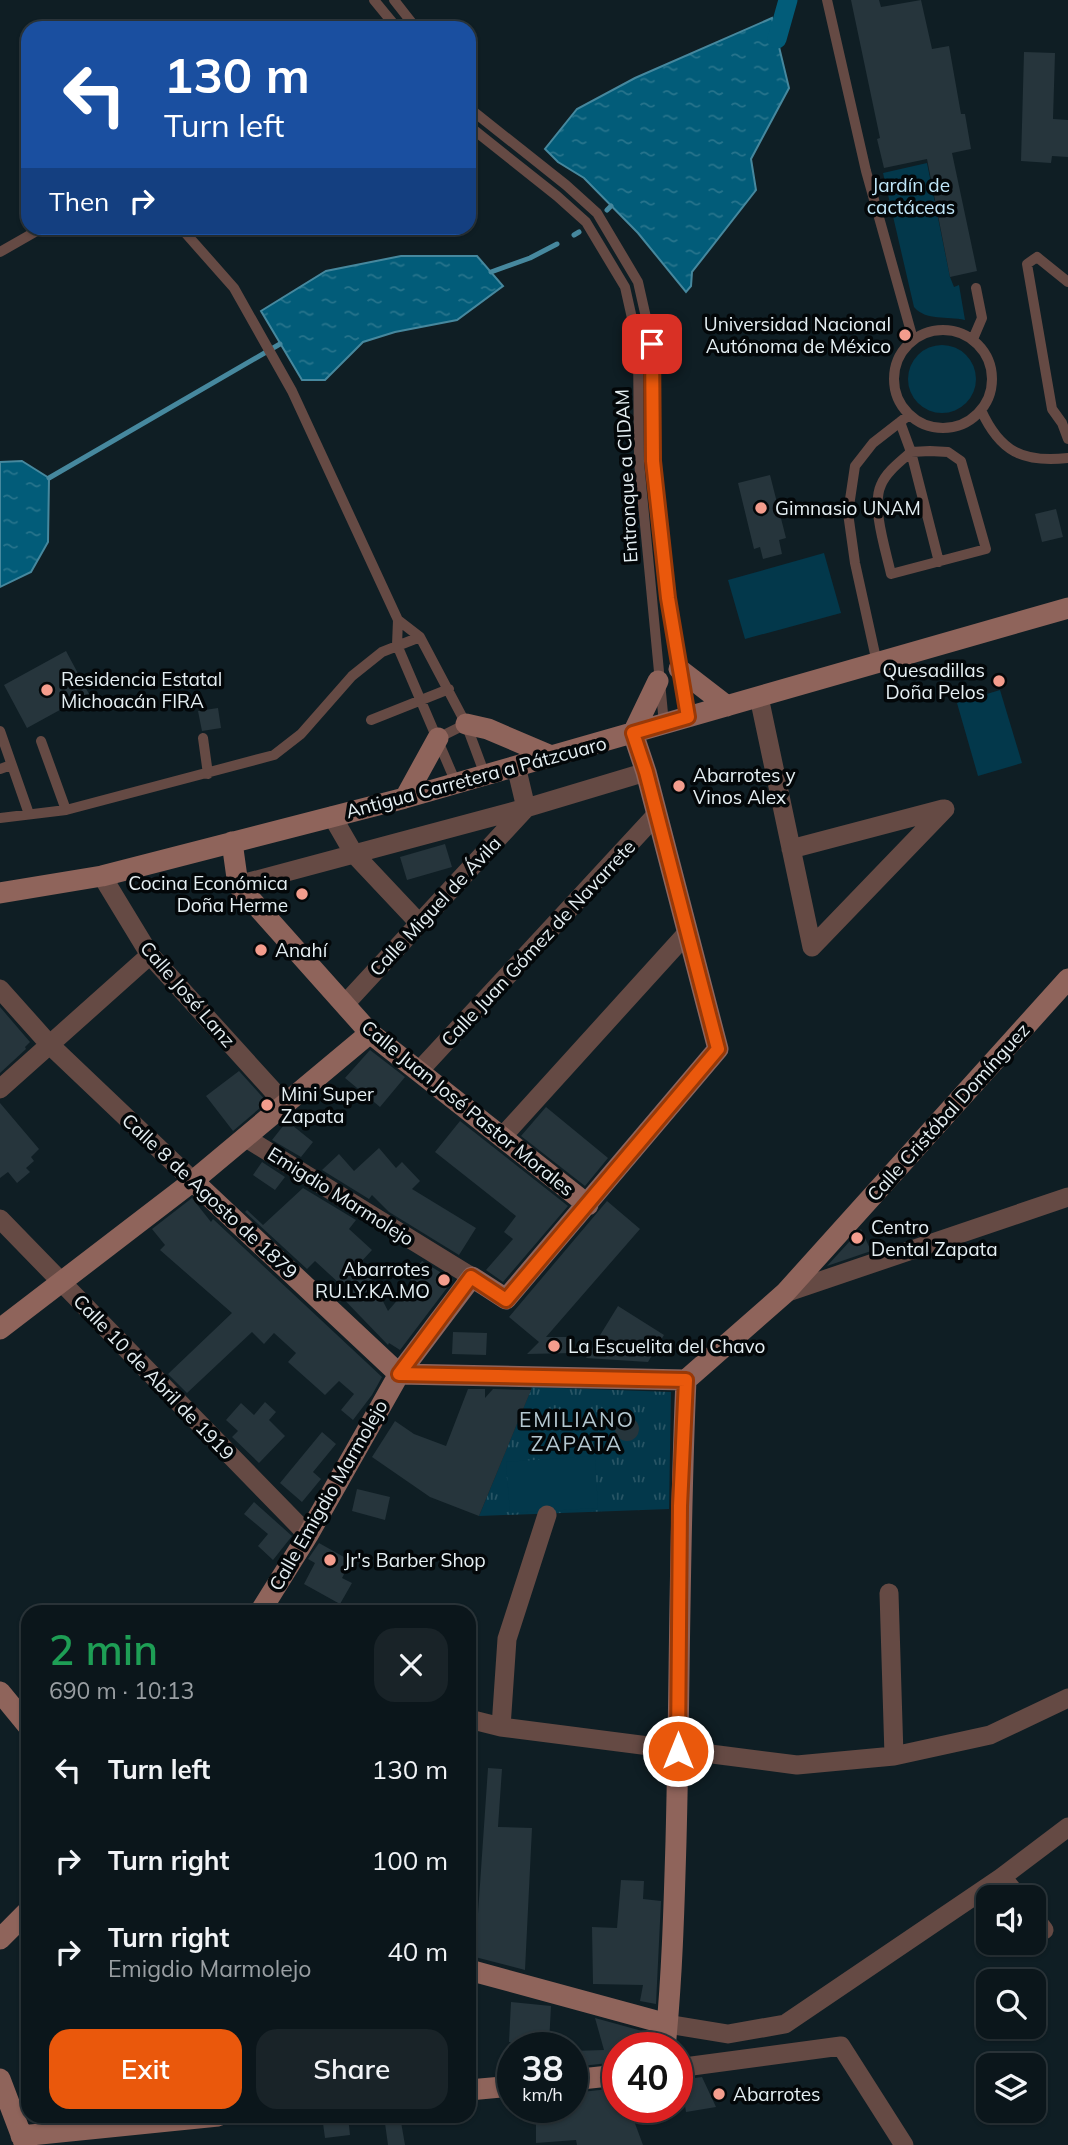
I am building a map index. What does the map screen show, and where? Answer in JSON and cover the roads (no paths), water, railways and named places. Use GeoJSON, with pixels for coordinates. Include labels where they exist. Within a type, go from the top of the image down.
{"type":"FeatureCollection","features":[{"type":"Feature","properties":{"kind":"street","name":"Antigua Carretera a Pátzcuaro"},"geometry":{"type":"LineString","coordinates":[[0,893],[102,876],[405,798],[1068,608]]}},
{"type":"Feature","properties":{"kind":"street"},"geometry":{"type":"LineString","coordinates":[[679,669],[727,706]]}},
{"type":"Feature","properties":{"kind":"street"},"geometry":{"type":"LineString","coordinates":[[588,1205],[718,1049],[646,772],[633,733],[658,681]]}},
{"type":"Feature","properties":{"kind":"street"},"geometry":{"type":"LineString","coordinates":[[759,696],[791,849],[812,947],[945,809],[791,849]]}},
{"type":"Feature","properties":{"kind":"street"},"geometry":{"type":"LineString","coordinates":[[466,724],[488,729],[551,756]]}},
{"type":"Feature","properties":{"kind":"street"},"geometry":{"type":"LineString","coordinates":[[405,798],[438,738]]}},
{"type":"Feature","properties":{"kind":"street"},"geometry":{"type":"LineString","coordinates":[[516,766],[526,808]]}},
{"type":"Feature","properties":{"kind":"street"},"geometry":{"type":"LineString","coordinates":[[232,842],[238,885],[526,808],[646,772]]}},
{"type":"Feature","properties":{"kind":"street","name":"Calle Miguel de Ávila"},"geometry":{"type":"LineString","coordinates":[[345,1004],[526,808]]}},
{"type":"Feature","properties":{"kind":"street","name":"Calle Juan Gómez de Navarrete"},"geometry":{"type":"LineString","coordinates":[[419,1071],[657,814]]}},
{"type":"Feature","properties":{"kind":"street"},"geometry":{"type":"LineString","coordinates":[[332,816],[355,854],[419,923]]}},
{"type":"Feature","properties":{"kind":"street","name":"Calle José Lanz"},"geometry":{"type":"LineString","coordinates":[[102,876],[150,955],[285,1104]]}},
{"type":"Feature","properties":{"kind":"street","name":"Calle Juan José Pastor Morales"},"geometry":{"type":"LineString","coordinates":[[238,885],[370,1033],[588,1205]]}},
{"type":"Feature","properties":{"kind":"street"},"geometry":{"type":"LineString","coordinates":[[502,1137],[688,932]]}},
{"type":"Feature","properties":{"kind":"street"},"geometry":{"type":"LineString","coordinates":[[0,1089],[150,955]]}},
{"type":"Feature","properties":{"kind":"street","name":"Calle Cristóbal Domínguez"},"geometry":{"type":"LineString","coordinates":[[686,1380],[785,1293],[1068,979]]}},
{"type":"Feature","properties":{"kind":"street","name":"Calle 8 de Agosto de 1879"},"geometry":{"type":"LineString","coordinates":[[0,989],[50,1045],[399,1374]]}},
{"type":"Feature","properties":{"kind":"street"},"geometry":{"type":"LineString","coordinates":[[0,1329],[193,1181],[370,1033]]}},
{"type":"Feature","properties":{"kind":"street","name":"Emigdio Marmolejo"},"geometry":{"type":"LineString","coordinates":[[246,1138],[506,1300],[588,1205]]}},
{"type":"Feature","properties":{"kind":"street"},"geometry":{"type":"LineString","coordinates":[[785,1293],[1068,1197]]}},
{"type":"Feature","properties":{"kind":"street","name":"Calle 10 de Abril de 1919"},"geometry":{"type":"LineString","coordinates":[[0,1219],[307,1535]]}},
{"type":"Feature","properties":{"kind":"street","name":"Calle Emigdio Marmolejo"},"geometry":{"type":"LineString","coordinates":[[264,1605],[399,1374],[471,1277]]}},
{"type":"Feature","properties":{"kind":"street"},"geometry":{"type":"LineString","coordinates":[[399,1374],[686,1380],[680,1506],[678,1751],[666,2032]]}},
{"type":"Feature","properties":{"kind":"street"},"geometry":{"type":"LineString","coordinates":[[501,1727],[507,1639],[547,1515]]}},
{"type":"Feature","properties":{"kind":"street"},"geometry":{"type":"LineString","coordinates":[[889,1593],[894,1756]]}},
{"type":"Feature","properties":{"kind":"street"},"geometry":{"type":"LineString","coordinates":[[0,1692],[21,1718]]}},
{"type":"Feature","properties":{"kind":"street"},"geometry":{"type":"LineString","coordinates":[[476,1721],[501,1727],[797,1765],[894,1756],[990,1735],[1068,1698]]}},
{"type":"Feature","properties":{"kind":"street"},"geometry":{"type":"LineString","coordinates":[[476,1972],[667,2024],[728,2034],[785,2024],[1002,1877],[1068,1827]]}},
{"type":"Feature","properties":{"kind":"street"},"geometry":{"type":"LineString","coordinates":[[1002,1877],[1008,1885]]}},
{"type":"Feature","properties":{"kind":"street"},"geometry":{"type":"LineString","coordinates":[[0,1939],[21,1919]]}},
{"type":"Feature","properties":{"kind":"street"},"geometry":{"type":"LineString","coordinates":[[693,2066],[841,2046],[904,2145]]}},
{"type":"Feature","properties":{"kind":"street"},"geometry":{"type":"LineString","coordinates":[[0,2079],[23,2140],[161,2123]]}},
{"type":"Feature","properties":{"kind":"street"},"geometry":{"type":"LineString","coordinates":[[476,2089],[497,2087]]}},
{"type":"Feature","properties":{"kind":"lane"},"geometry":{"type":"LineString","coordinates":[[374,0],[391,21]]}},
{"type":"Feature","properties":{"kind":"lane"},"geometry":{"type":"LineString","coordinates":[[394,0],[410,21]]}},
{"type":"Feature","properties":{"kind":"lane"},"geometry":{"type":"LineString","coordinates":[[827,0],[866,171],[913,339]]}},
{"type":"Feature","properties":{"kind":"lane","name":"Entronque a CIDAM"},"geometry":{"type":"LineString","coordinates":[[476,114],[597,213],[638,282],[652,344],[653,461],[668,598],[688,717]]}},
{"type":"Feature","properties":{"kind":"lane","name":"Entronque a CIDAM"},"geometry":{"type":"LineString","coordinates":[[476,131],[586,222],[625,287],[638,345],[639,462],[664,724]]}},
{"type":"Feature","properties":{"kind":"lane"},"geometry":{"type":"LineString","coordinates":[[0,252],[29,235]]}},
{"type":"Feature","properties":{"kind":"lane"},"geometry":{"type":"LineString","coordinates":[[187,235],[234,288],[292,391],[398,620],[397,645],[456,783]]}},
{"type":"Feature","properties":{"kind":"lane"},"geometry":{"type":"LineString","coordinates":[[1068,282],[1037,257],[1027,264],[1052,409],[1065,422],[1068,439]]}},
{"type":"Feature","properties":{"kind":"lane"},"geometry":{"type":"LineString","coordinates":[[973,339],[982,318],[976,288]]}},
{"type":"Feature","properties":{"kind":"lane"},"geometry":{"type":"LineString","coordinates":[[943,329],[973,339],[984,350],[992,373],[989,396],[981,410],[969,421],[954,427],[930,426],[909,415],[895,390],[894,376],[903,349],[927,331],[943,329]]}},
{"type":"Feature","properties":{"kind":"lane"},"geometry":{"type":"LineString","coordinates":[[981,410],[991,432],[1015,452],[1042,461],[1068,458]]}},
{"type":"Feature","properties":{"kind":"lane"},"geometry":{"type":"LineString","coordinates":[[877,663],[855,563],[848,513],[855,466],[873,443],[909,415]]}},
{"type":"Feature","properties":{"kind":"lane"},"geometry":{"type":"LineString","coordinates":[[900,422],[911,452],[939,562]]}},
{"type":"Feature","properties":{"kind":"lane"},"geometry":{"type":"LineString","coordinates":[[911,452],[948,453],[961,461],[986,548],[939,562],[891,574],[877,503],[881,485],[892,469],[911,452]]}},
{"type":"Feature","properties":{"kind":"lane"},"geometry":{"type":"LineString","coordinates":[[639,462],[653,461]]}},
{"type":"Feature","properties":{"kind":"lane"},"geometry":{"type":"LineString","coordinates":[[651,600],[668,598]]}},
{"type":"Feature","properties":{"kind":"lane"},"geometry":{"type":"LineString","coordinates":[[398,620],[420,637],[466,724],[485,775]]}},
{"type":"Feature","properties":{"kind":"lane"},"geometry":{"type":"LineString","coordinates":[[0,818],[66,810],[274,755],[301,734],[352,676],[383,652],[420,637]]}},
{"type":"Feature","properties":{"kind":"lane"},"geometry":{"type":"LineString","coordinates":[[372,720],[449,689]]}},
{"type":"Feature","properties":{"kind":"lane"},"geometry":{"type":"LineString","coordinates":[[438,738],[466,724]]}},
{"type":"Feature","properties":{"kind":"lane"},"geometry":{"type":"LineString","coordinates":[[0,731],[29,814]]}},
{"type":"Feature","properties":{"kind":"lane"},"geometry":{"type":"LineString","coordinates":[[203,737],[208,774]]}},
{"type":"Feature","properties":{"kind":"lane"},"geometry":{"type":"LineString","coordinates":[[41,741],[66,810]]}},
{"type":"Feature","properties":{"kind":"lane"},"geometry":{"type":"LineString","coordinates":[[0,769],[11,765]]}},
{"type":"Feature","properties":{"kind":"water"},"geometry":{"type":"Polygon","coordinates":[[[772,18],[789,88],[751,159],[756,190],[692,272],[691,286],[686,292],[638,233],[584,178],[558,162],[545,149],[577,109],[635,78],[772,18]]]}},
{"type":"Feature","properties":{"kind":"water"},"geometry":{"type":"Polygon","coordinates":[[[401,256],[477,256],[503,286],[457,320],[395,332],[363,342],[325,380],[302,380],[261,311],[326,271],[401,256]]]}},
{"type":"Feature","properties":{"kind":"water"},"geometry":{"type":"Polygon","coordinates":[[[22,461],[49,478],[48,542],[31,572],[0,587],[0,462],[22,461]]]}},
{"type":"Feature","properties":{"kind":"waterway"},"geometry":{"type":"LineString","coordinates":[[777,39],[788,0]]}},
{"type":"Feature","properties":{"kind":"waterway"},"geometry":{"type":"LineString","coordinates":[[607,210],[611,206]]}},
{"type":"Feature","properties":{"kind":"waterway"},"geometry":{"type":"LineString","coordinates":[[574,235],[579,232]]}},
{"type":"Feature","properties":{"kind":"waterway"},"geometry":{"type":"LineString","coordinates":[[491,272],[530,258],[557,244]]}},
{"type":"Feature","properties":{"kind":"waterway"},"geometry":{"type":"LineString","coordinates":[[49,478],[280,344]]}},
{"type":"Feature","properties":{"kind":"place","name":"Universidad Nacional Autónoma de México"},"geometry":{"type":"Point","coordinates":[905,335]}},
{"type":"Feature","properties":{"kind":"place","name":"Gimnasio UNAM"},"geometry":{"type":"Point","coordinates":[761,508]}},
{"type":"Feature","properties":{"kind":"place","name":"Quesadillas Doña Pelos"},"geometry":{"type":"Point","coordinates":[999,681]}},
{"type":"Feature","properties":{"kind":"place","name":"Residencia Estatal Michoacán FIRA"},"geometry":{"type":"Point","coordinates":[47,690]}},
{"type":"Feature","properties":{"kind":"place","name":"Abarrotes y Vinos Alex"},"geometry":{"type":"Point","coordinates":[679,786]}},
{"type":"Feature","properties":{"kind":"place","name":"Cocina Económica Doña Herme"},"geometry":{"type":"Point","coordinates":[302,894]}},
{"type":"Feature","properties":{"kind":"place","name":"Anahí"},"geometry":{"type":"Point","coordinates":[261,950]}},
{"type":"Feature","properties":{"kind":"place","name":"Mini Super Zapata"},"geometry":{"type":"Point","coordinates":[267,1105]}},
{"type":"Feature","properties":{"kind":"place","name":"Centro Dental Zapata"},"geometry":{"type":"Point","coordinates":[857,1238]}},
{"type":"Feature","properties":{"kind":"place","name":"Abarrotes RU.LY.KA.MO"},"geometry":{"type":"Point","coordinates":[444,1280]}},
{"type":"Feature","properties":{"kind":"place","name":"La Escuelita del Chavo"},"geometry":{"type":"Point","coordinates":[554,1346]}},
{"type":"Feature","properties":{"kind":"place","name":"Jr's Barber Shop"},"geometry":{"type":"Point","coordinates":[330,1560]}},
{"type":"Feature","properties":{"kind":"place","name":"Abarrotes"},"geometry":{"type":"Point","coordinates":[719,2094]}},
{"type":"Feature","properties":{"kind":"district","name":"EMILIANO ZAPATA"},"geometry":{"type":"Point","coordinates":[577,1432]}},
{"type":"Feature","properties":{"kind":"park label","name":"Jardín de cactáceas"},"geometry":{"type":"Point","coordinates":[911,196]}}]}
